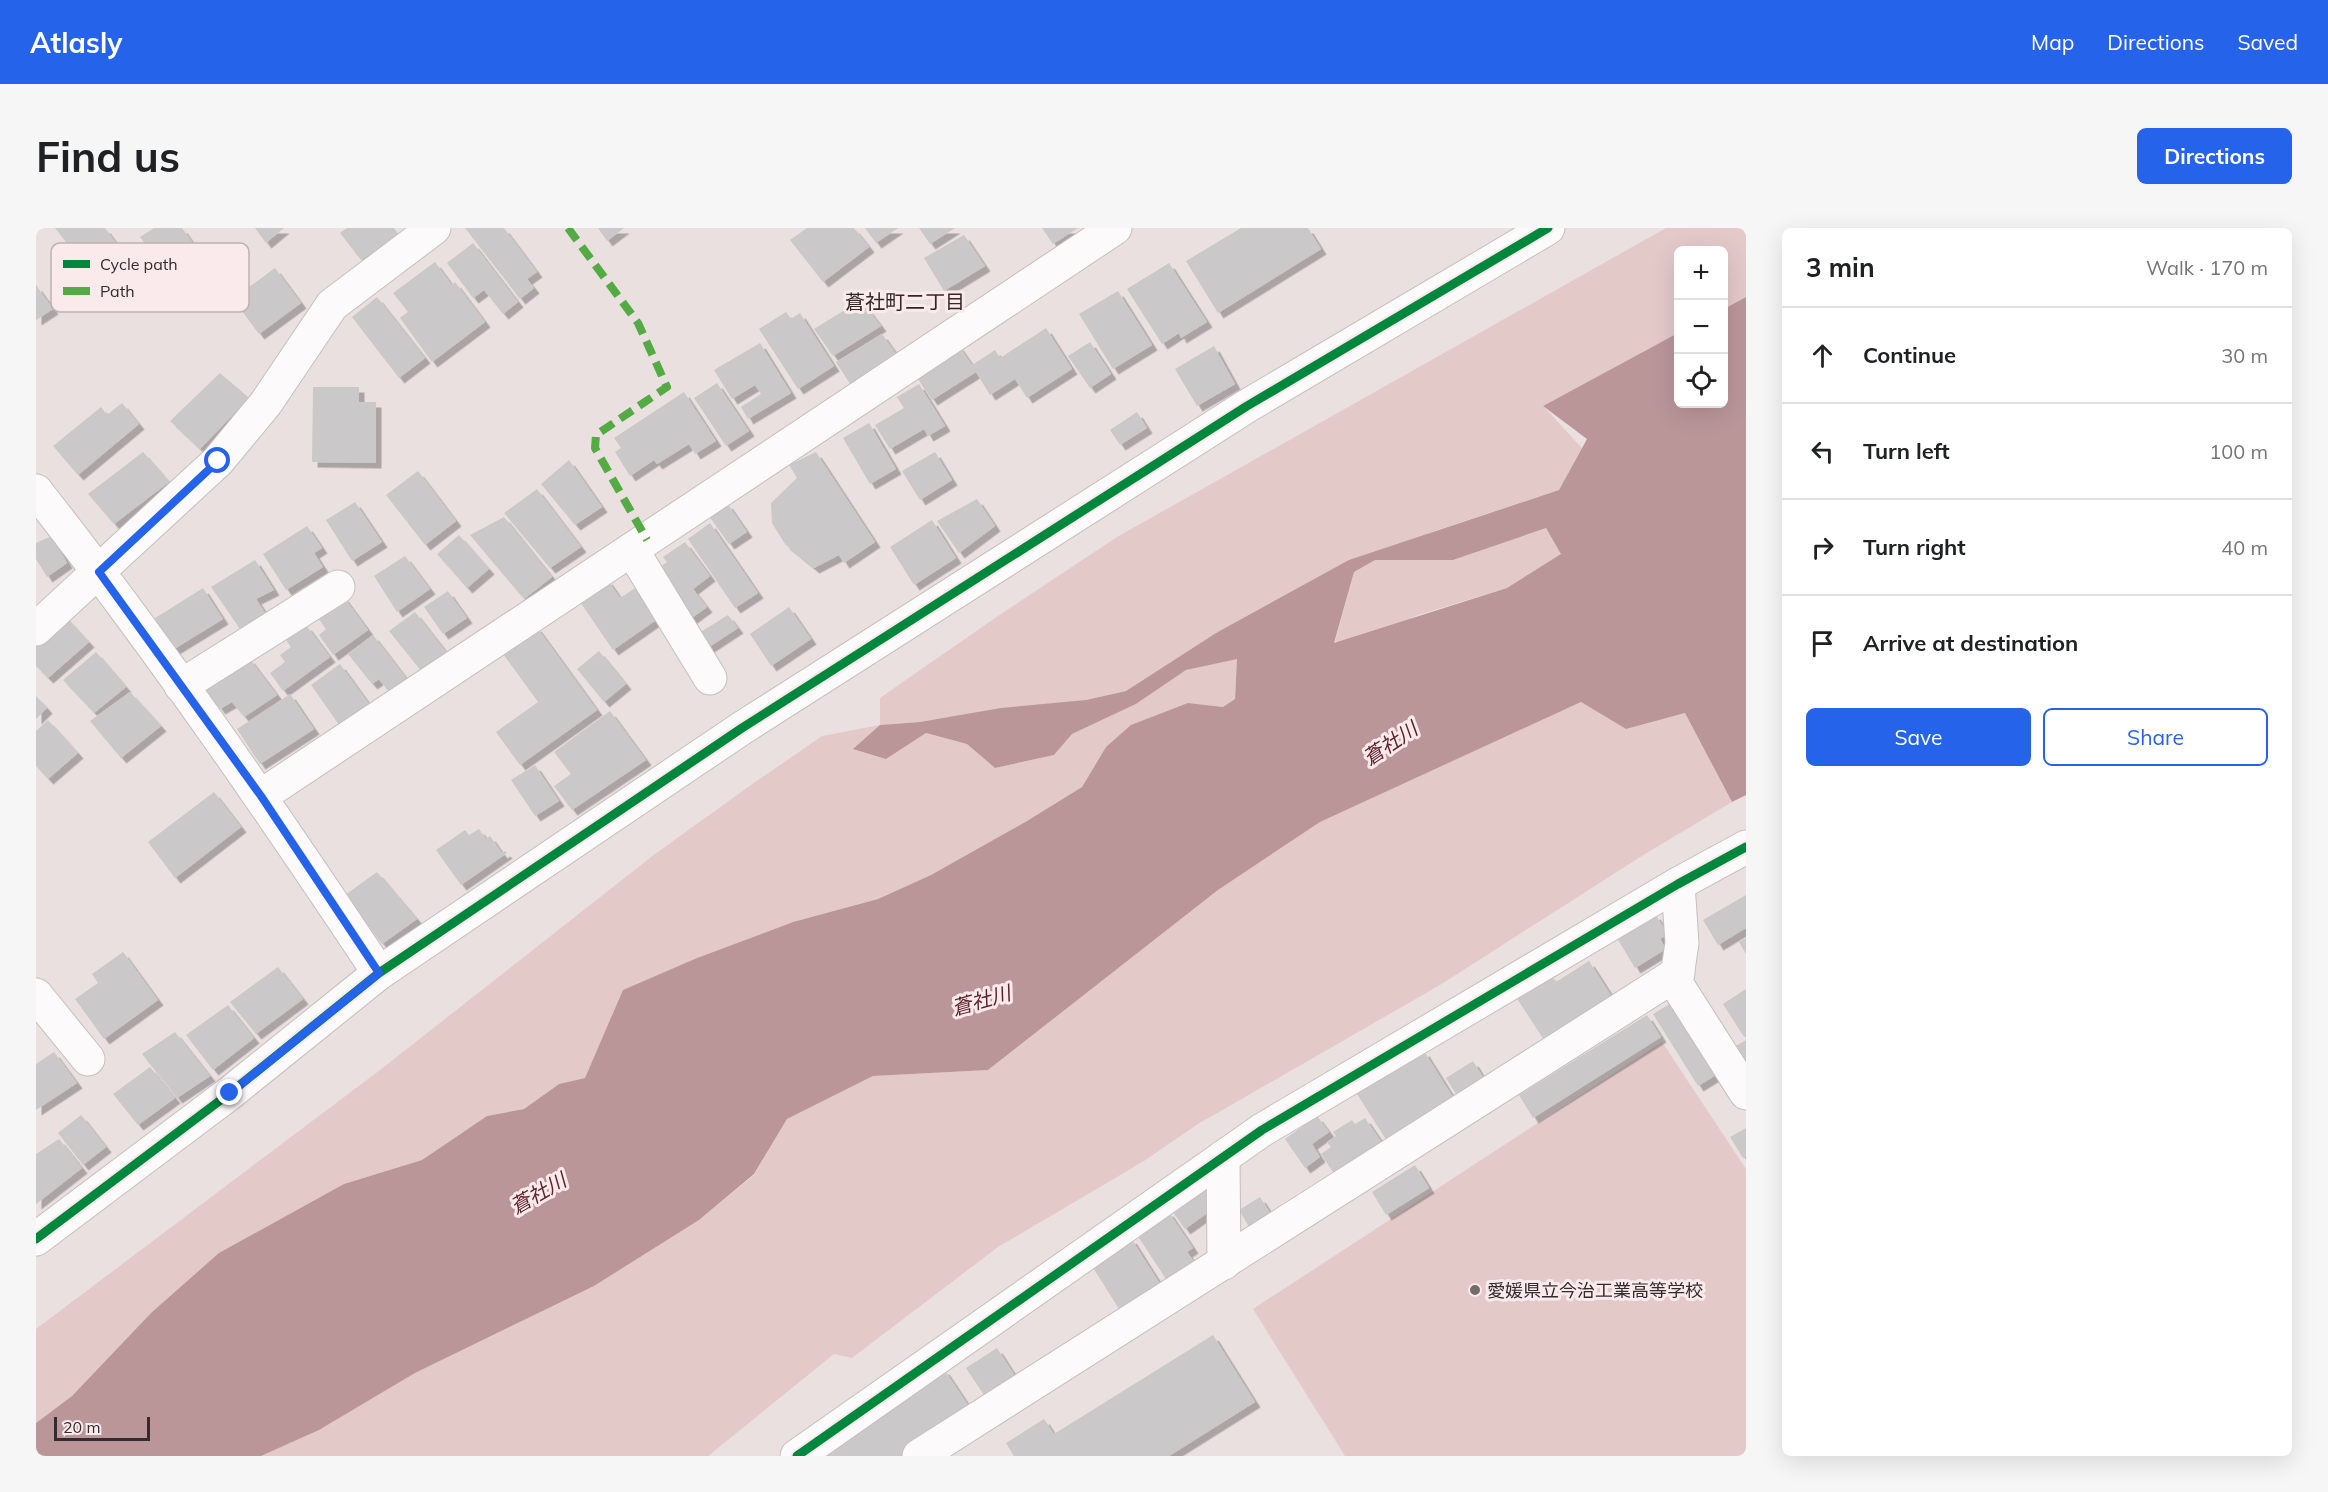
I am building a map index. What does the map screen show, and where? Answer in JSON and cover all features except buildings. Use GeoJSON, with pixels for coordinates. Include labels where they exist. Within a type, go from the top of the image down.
{"type":"FeatureCollection","features":[{"type":"Feature","properties":{"kind":"street"},"geometry":{"type":"LineString","coordinates":[[36,628],[218,461],[266,403],[332,305],[434,228]]}},
{"type":"Feature","properties":{"kind":"street"},"geometry":{"type":"LineString","coordinates":[[261,796],[1115,228]]}},
{"type":"Feature","properties":{"kind":"street"},"geometry":{"type":"LineString","coordinates":[[36,1239],[230,1093],[379,973],[742,728],[1246,406],[1548,228]]}},
{"type":"Feature","properties":{"kind":"street"},"geometry":{"type":"LineString","coordinates":[[36,491],[99,572],[261,796],[379,973]]}},
{"type":"Feature","properties":{"kind":"street"},"geometry":{"type":"LineString","coordinates":[[632,550],[710,678]]}},
{"type":"Feature","properties":{"kind":"street"},"geometry":{"type":"LineString","coordinates":[[181,686],[338,586]]}},
{"type":"Feature","properties":{"kind":"street"},"geometry":{"type":"LineString","coordinates":[[797,1456],[1262,1130],[1678,884],[1746,847]]}},
{"type":"Feature","properties":{"kind":"street"},"geometry":{"type":"LineString","coordinates":[[1678,884],[1682,943],[1676,983],[1746,1093]]}},
{"type":"Feature","properties":{"kind":"street"},"geometry":{"type":"LineString","coordinates":[[919,1456],[1678,973]]}},
{"type":"Feature","properties":{"kind":"street"},"geometry":{"type":"LineString","coordinates":[[36,996],[88,1059]]}},
{"type":"Feature","properties":{"kind":"street"},"geometry":{"type":"LineString","coordinates":[[1223,1157],[1224,1263]]}},
{"type":"Feature","properties":{"kind":"shaded area"},"geometry":{"type":"Polygon","coordinates":[[[1666,228],[1746,228],[1746,297],[1728,307],[1728,246],[1674,246],[1674,335],[1543,406],[1582,448],[1559,490],[1432,532],[1216,633],[1126,691],[1086,700],[920,722],[880,725],[880,698],[1117,537],[1666,228]]]}},
{"type":"Feature","properties":{"kind":"shaded area"},"geometry":{"type":"Polygon","coordinates":[[[1546,528],[1562,554],[1507,588],[1418,615],[1331,656],[1354,572],[1375,560],[1453,560],[1546,528]]]}},
{"type":"Feature","properties":{"kind":"shaded area"},"geometry":{"type":"Polygon","coordinates":[[[1237,658],[1235,699],[1223,707],[1188,703],[1106,747],[1082,787],[931,875],[878,899],[793,922],[697,958],[624,990],[585,1078],[559,1084],[524,1109],[487,1116],[422,1160],[344,1184],[151,1313],[72,1396],[36,1423],[36,1329],[380,1070],[655,854],[751,785],[822,736],[880,725],[886,759],[926,733],[967,744],[995,768],[1054,755],[1072,734],[1136,704],[1186,670],[1237,658]]]}},
{"type":"Feature","properties":{"kind":"shaded area"},"geometry":{"type":"Polygon","coordinates":[[[1581,702],[1626,729],[1685,713],[1732,802],[1645,854],[1440,985],[1198,1124],[1144,1161],[998,1247],[852,1358],[834,1354],[708,1456],[261,1456],[319,1430],[415,1373],[594,1286],[699,1220],[754,1175],[787,1119],[873,1076],[988,1070],[1218,890],[1320,822],[1581,702]]]}},
{"type":"Feature","properties":{"kind":"shaded area","name":"愛媛県立今治工業高等学校"},"geometry":{"type":"Polygon","coordinates":[[[1662,1042],[1746,1169],[1746,1456],[1345,1456],[1253,1309],[1662,1042]]]}},
{"type":"Feature","properties":{"kind":"water","name":"蒼社川"},"geometry":{"type":"Polygon","coordinates":[[[1746,297],[1746,795],[1732,802],[1685,713],[1626,729],[1581,702],[1320,822],[1218,890],[988,1070],[873,1076],[787,1119],[754,1174],[699,1220],[594,1286],[415,1373],[319,1430],[261,1456],[36,1456],[36,1423],[72,1396],[151,1313],[219,1253],[344,1184],[422,1160],[487,1116],[524,1109],[559,1084],[585,1078],[623,990],[697,958],[793,922],[878,899],[931,875],[1082,787],[1106,747],[1131,725],[1188,703],[1223,707],[1235,699],[1237,659],[1186,670],[1136,704],[1072,734],[1054,755],[995,768],[967,744],[926,733],[886,759],[853,749],[880,725],[920,722],[1001,708],[1086,700],[1126,691],[1216,633],[1349,560],[1559,490],[1587,439],[1543,406],[1674,335],[1674,408],[1728,408],[1728,307],[1746,297]],[[1546,528],[1453,560],[1375,560],[1354,572],[1334,643],[1507,588],[1561,554],[1546,528]]]}},
{"type":"Feature","properties":{"kind":"marked path"},"geometry":{"type":"LineString","coordinates":[[568,228],[638,323],[667,387],[596,435],[595,448],[647,540]]}},
{"type":"Feature","properties":{"kind":"cycle path"},"geometry":{"type":"LineString","coordinates":[[36,1239],[230,1093],[379,973],[742,728],[1247,406],[1548,228]]}},
{"type":"Feature","properties":{"kind":"cycle path"},"geometry":{"type":"LineString","coordinates":[[797,1456],[1262,1130],[1678,884],[1746,847]]}},
{"type":"Feature","properties":{"kind":"place","name":"愛媛県立今治工業高等学校"},"geometry":{"type":"Point","coordinates":[1475,1290]}},
{"type":"Feature","properties":{"kind":"district","name":"蒼社町二丁目"},"geometry":{"type":"Point","coordinates":[905,301]}},
{"type":"Feature","properties":{"kind":"route"},"geometry":{"type":"LineString","coordinates":[[218,461],[99,572],[261,796],[379,973],[230,1093]]}}]}
